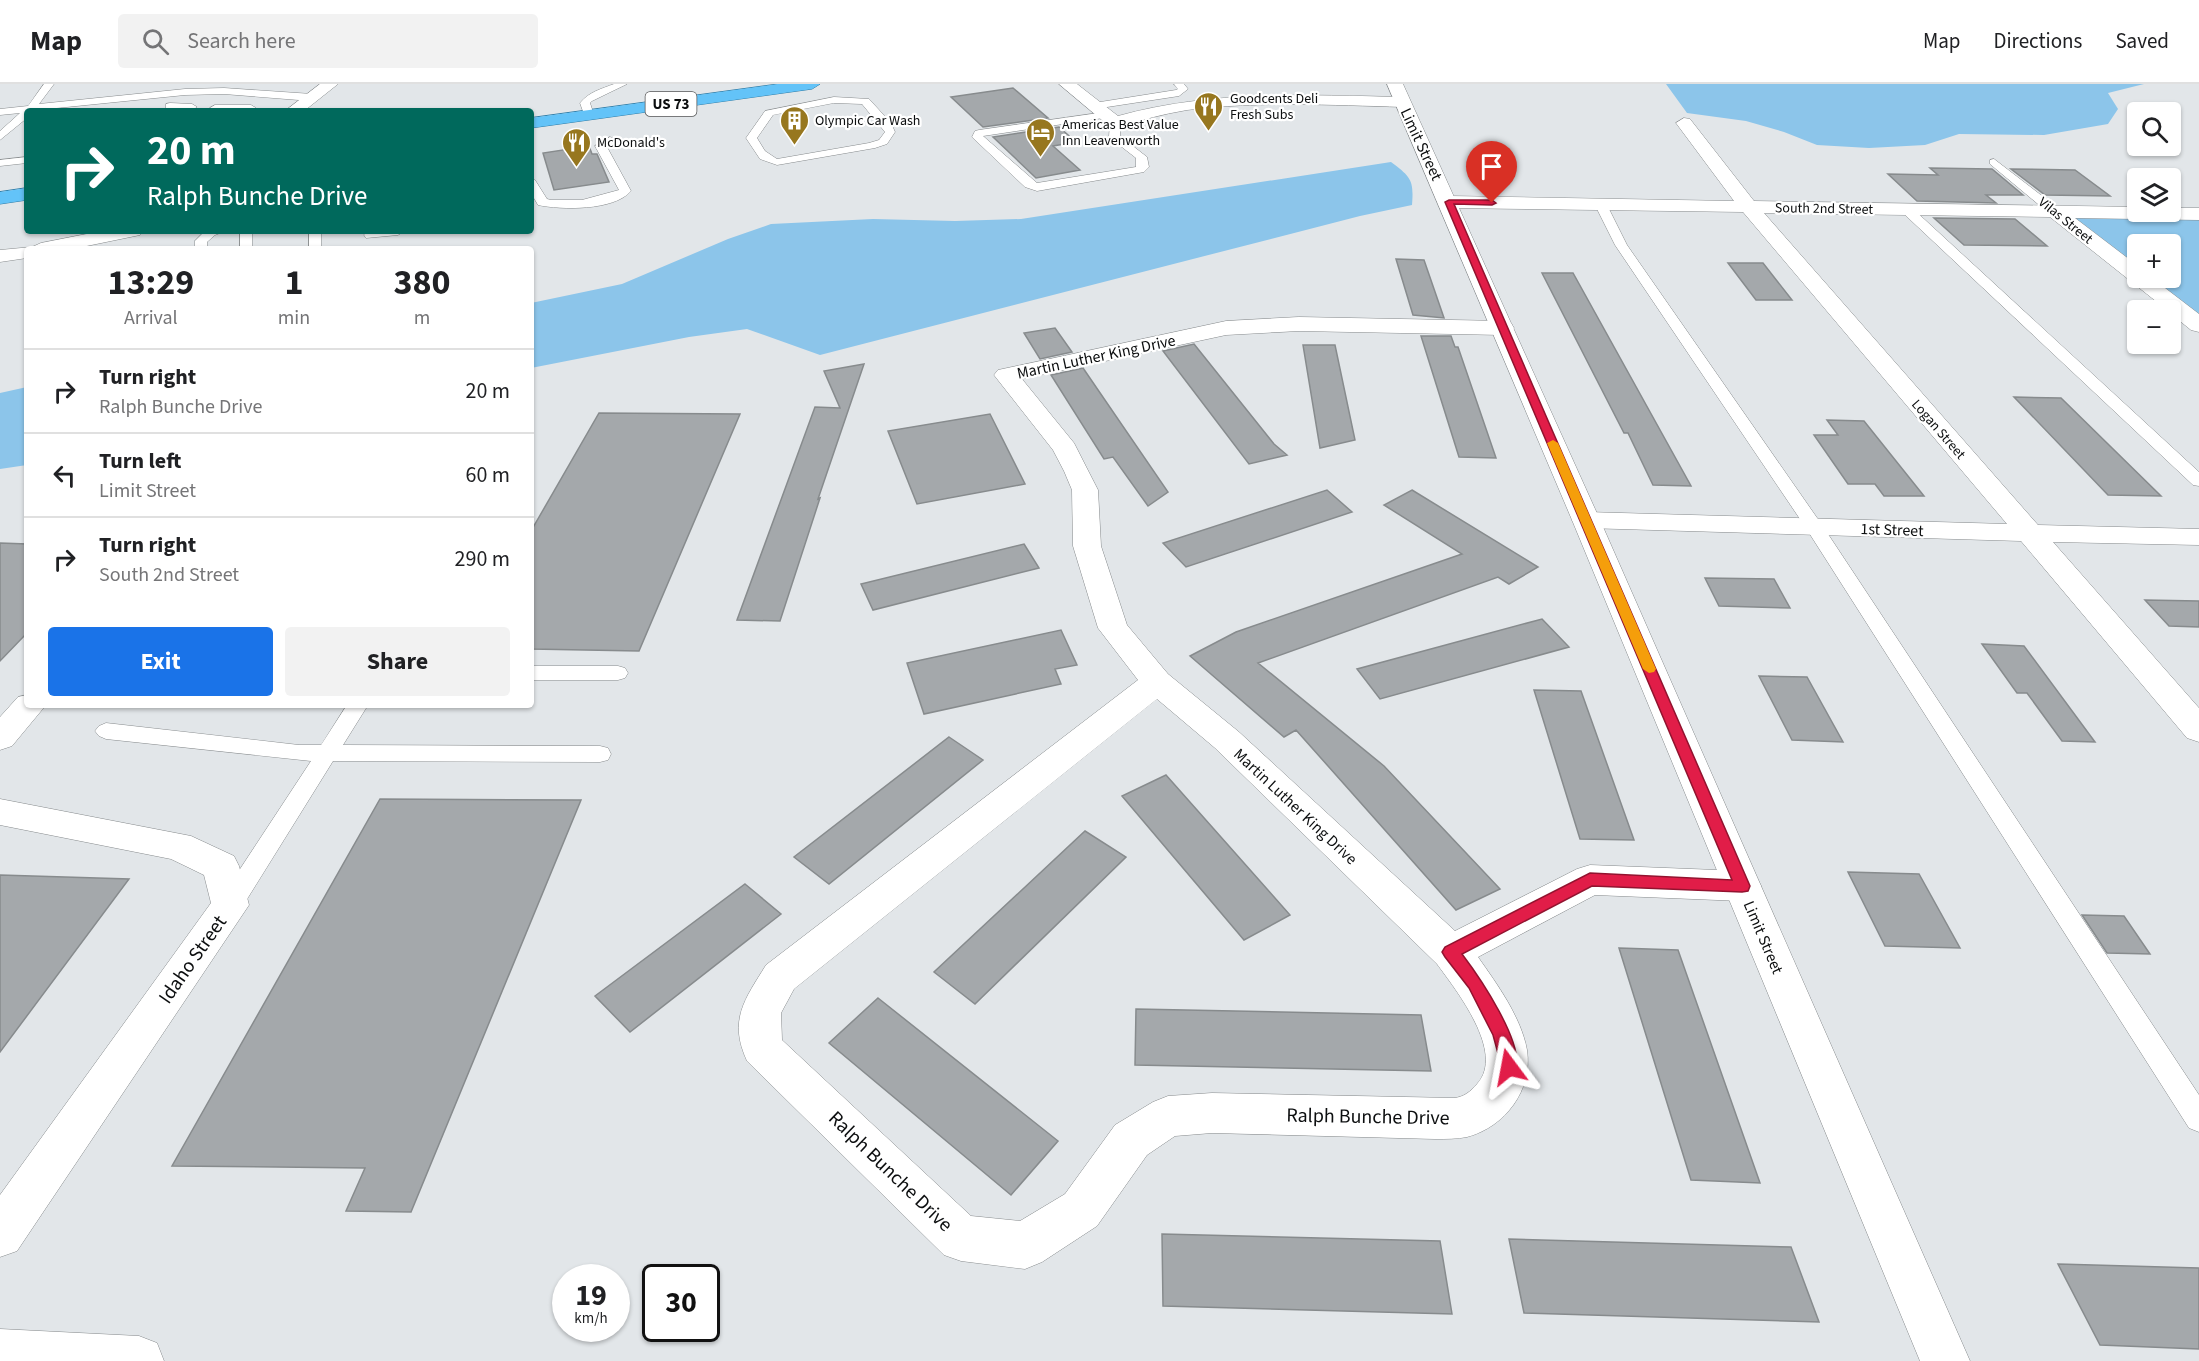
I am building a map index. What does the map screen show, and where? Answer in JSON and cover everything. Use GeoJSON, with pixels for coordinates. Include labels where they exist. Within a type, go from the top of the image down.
{"type":"FeatureCollection","features":[{"type":"Feature","properties":{"kind":"highway","name":"US 73"},"geometry":{"type":"LineString","coordinates":[[534,123],[806,84]]}},
{"type":"Feature","properties":{"kind":"highway"},"geometry":{"type":"LineString","coordinates":[[0,198],[24,194]]}},
{"type":"Feature","properties":{"kind":"street"},"geometry":{"type":"LineString","coordinates":[[297,108],[330,84]]}},
{"type":"Feature","properties":{"kind":"street"},"geometry":{"type":"LineString","coordinates":[[1067,84],[1105,114],[1136,115],[1225,101],[1399,93]]}},
{"type":"Feature","properties":{"kind":"street","name":"Limit Street"},"geometry":{"type":"LineString","coordinates":[[1399,93],[1449,202],[1586,520],[1945,1361]]}},
{"type":"Feature","properties":{"kind":"street","name":"Logan Street"},"geometry":{"type":"LineString","coordinates":[[1684,123],[1749,207],[2199,730]]}},
{"type":"Feature","properties":{"kind":"street","name":"South 2nd Street"},"geometry":{"type":"LineString","coordinates":[[1449,202],[2199,214]]}},
{"type":"Feature","properties":{"kind":"street","name":"Vilas Street"},"geometry":{"type":"LineString","coordinates":[[2055,212],[2127,268]]}},
{"type":"Feature","properties":{"kind":"street"},"geometry":{"type":"LineString","coordinates":[[68,246],[120,234]]}},
{"type":"Feature","properties":{"kind":"street"},"geometry":{"type":"LineString","coordinates":[[0,256],[24,252]]}},
{"type":"Feature","properties":{"kind":"street","name":"Vilas Street"},"geometry":{"type":"LineString","coordinates":[[2152,288],[2199,325]]}},
{"type":"Feature","properties":{"kind":"street","name":"Martin Luther King Drive"},"geometry":{"type":"LineString","coordinates":[[1450,952],[1227,740],[1157,682],[1113,628],[1087,546],[1085,490],[1077,471],[1065,448],[1006,375],[1226,328],[1299,324],[1503,328]]}},
{"type":"Feature","properties":{"kind":"street","name":"1st Street"},"geometry":{"type":"LineString","coordinates":[[1586,520],[2199,537]]}},
{"type":"Feature","properties":{"kind":"street","name":"Ralph Bunche Drive"},"geometry":{"type":"LineString","coordinates":[[1157,682],[780,977],[760,1011],[762,1048],[961,1238],[1025,1245],[1081,1210],[1131,1140],[1168,1116],[1212,1113],[1435,1119],[1472,1115],[1498,1096],[1509,1067],[1502,1034],[1475,983],[1450,952]]}},
{"type":"Feature","properties":{"kind":"street"},"geometry":{"type":"LineString","coordinates":[[0,738],[27,708]]}},
{"type":"Feature","properties":{"kind":"street","name":"Idaho Street"},"geometry":{"type":"LineString","coordinates":[[0,812],[178,846],[221,866],[230,905],[0,1234]]}},
{"type":"Feature","properties":{"kind":"street"},"geometry":{"type":"LineString","coordinates":[[1450,952],[1590,880],[1742,886]]}},
{"type":"Feature","properties":{"kind":"street"},"geometry":{"type":"LineString","coordinates":[[0,1354],[139,1361]]}},
{"type":"Feature","properties":{"kind":"lane"},"geometry":{"type":"LineString","coordinates":[[31,108],[49,84]]}},
{"type":"Feature","properties":{"kind":"lane"},"geometry":{"type":"LineString","coordinates":[[589,115],[586,100],[592,95],[622,84]]}},
{"type":"Feature","properties":{"kind":"lane"},"geometry":{"type":"LineString","coordinates":[[1105,114],[1114,136],[1141,157],[1144,162],[1140,170],[1048,186],[1029,185],[977,137],[979,133],[1105,114],[1179,93],[1183,89],[1179,84]]}},
{"type":"Feature","properties":{"kind":"lane"},"geometry":{"type":"LineString","coordinates":[[55,108],[226,90],[312,98]]}},
{"type":"Feature","properties":{"kind":"lane"},"geometry":{"type":"LineString","coordinates":[[170,108],[191,92]]}},
{"type":"Feature","properties":{"kind":"lane"},"geometry":{"type":"LineString","coordinates":[[253,108],[274,96]]}},
{"type":"Feature","properties":{"kind":"lane"},"geometry":{"type":"LineString","coordinates":[[834,100],[865,101],[887,125],[890,132],[882,142],[872,146],[794,160],[768,160],[761,155],[751,138],[769,113],[811,103],[834,100]]}},
{"type":"Feature","properties":{"kind":"lane"},"geometry":{"type":"LineString","coordinates":[[180,108],[192,107]]}},
{"type":"Feature","properties":{"kind":"lane"},"geometry":{"type":"LineString","coordinates":[[0,112],[24,111]]}},
{"type":"Feature","properties":{"kind":"lane"},"geometry":{"type":"LineString","coordinates":[[0,137],[24,115]]}},
{"type":"Feature","properties":{"kind":"lane"},"geometry":{"type":"LineString","coordinates":[[534,205],[554,214],[615,206],[624,201],[625,191],[601,146],[610,140]]}},
{"type":"Feature","properties":{"kind":"lane"},"geometry":{"type":"LineString","coordinates":[[0,163],[24,160]]}},
{"type":"Feature","properties":{"kind":"lane","name":"Vilas Street"},"geometry":{"type":"LineString","coordinates":[[1994,162],[2055,212]]}},
{"type":"Feature","properties":{"kind":"lane"},"geometry":{"type":"LineString","coordinates":[[534,187],[542,202],[572,205],[614,197],[625,191]]}},
{"type":"Feature","properties":{"kind":"lane"},"geometry":{"type":"LineString","coordinates":[[1601,205],[1621,245],[1813,525],[2199,1119]]}},
{"type":"Feature","properties":{"kind":"lane"},"geometry":{"type":"LineString","coordinates":[[1907,210],[2199,481]]}},
{"type":"Feature","properties":{"kind":"lane"},"geometry":{"type":"LineString","coordinates":[[201,246],[201,241],[209,234]]}},
{"type":"Feature","properties":{"kind":"lane"},"geometry":{"type":"LineString","coordinates":[[370,235],[377,234]]}},
{"type":"Feature","properties":{"kind":"lane"},"geometry":{"type":"LineString","coordinates":[[534,672],[618,673]]}},
{"type":"Feature","properties":{"kind":"lane"},"geometry":{"type":"LineString","coordinates":[[230,905],[356,708]]}},
{"type":"Feature","properties":{"kind":"lane"},"geometry":{"type":"LineString","coordinates":[[106,731],[299,753],[600,754]]}},
{"type":"Feature","properties":{"kind":"shaded area"},"geometry":{"type":"Polygon","coordinates":[[[1666,84],[2144,84],[2108,93],[2118,109],[2108,124],[2044,135],[1959,134],[1925,145],[1869,148],[1817,145],[1746,121],[1687,113],[1666,84]]]}},
{"type":"Feature","properties":{"kind":"shaded area"},"geometry":{"type":"Polygon","coordinates":[[[1391,162],[1407,176],[1412,184],[1412,205],[1360,216],[820,355],[747,329],[689,337],[534,367],[534,302],[622,284],[728,239],[771,224],[873,219],[955,221],[1021,219],[1391,162]]]}},
{"type":"Feature","properties":{"kind":"shaded area"},"geometry":{"type":"Polygon","coordinates":[[[2055,212],[2127,213],[2127,222],[2181,222],[2181,214],[2199,214],[2199,325],[2181,311],[2181,300],[2167,300],[2152,288],[2181,288],[2181,234],[2127,234],[2127,269],[2055,212]]]}},
{"type":"Feature","properties":{"kind":"shaded area"},"geometry":{"type":"Polygon","coordinates":[[[24,388],[24,465],[0,469],[0,393],[24,388]]]}},
{"type":"Feature","properties":{"kind":"building"},"geometry":{"type":"Polygon","coordinates":[[[1013,88],[1048,118],[983,127],[951,97],[1013,88]]]}},
{"type":"Feature","properties":{"kind":"building","name":"Americas Best Value Inn Leavenworth"},"geometry":{"type":"Polygon","coordinates":[[[1059,127],[1076,142],[1053,146],[1080,170],[1036,178],[993,137],[1059,127]]]}},
{"type":"Feature","properties":{"kind":"building","name":"McDonald's"},"geometry":{"type":"Polygon","coordinates":[[[589,146],[592,154],[597,154],[609,182],[554,190],[543,153],[589,146]]]}},
{"type":"Feature","properties":{"kind":"building"},"geometry":{"type":"Polygon","coordinates":[[[1930,168],[1992,169],[2023,195],[1986,195],[1996,203],[1917,201],[1888,174],[1938,175],[1930,168]]]}},
{"type":"Feature","properties":{"kind":"building"},"geometry":{"type":"Polygon","coordinates":[[[2011,169],[2075,170],[2110,196],[2045,195],[2011,169]]]}},
{"type":"Feature","properties":{"kind":"building"},"geometry":{"type":"Polygon","coordinates":[[[1934,218],[2015,219],[2047,246],[1964,245],[1934,218]]]}},
{"type":"Feature","properties":{"kind":"building"},"geometry":{"type":"Polygon","coordinates":[[[1396,259],[1424,260],[1444,318],[1413,315],[1396,259]]]}},
{"type":"Feature","properties":{"kind":"building"},"geometry":{"type":"Polygon","coordinates":[[[1728,263],[1763,263],[1792,300],[1756,300],[1728,263]]]}},
{"type":"Feature","properties":{"kind":"building"},"geometry":{"type":"Polygon","coordinates":[[[1542,273],[1573,273],[1691,486],[1653,485],[1628,433],[1624,433],[1542,273]]]}},
{"type":"Feature","properties":{"kind":"building"},"geometry":{"type":"Polygon","coordinates":[[[1055,328],[1072,352],[1040,359],[1024,333],[1055,328]]]}},
{"type":"Feature","properties":{"kind":"building"},"geometry":{"type":"Polygon","coordinates":[[[1421,336],[1451,336],[1455,347],[1458,347],[1496,458],[1459,457],[1421,336]]]}},
{"type":"Feature","properties":{"kind":"building"},"geometry":{"type":"Polygon","coordinates":[[[1194,344],[1274,444],[1287,455],[1249,464],[1163,351],[1194,344]]]}},
{"type":"Feature","properties":{"kind":"building"},"geometry":{"type":"Polygon","coordinates":[[[1303,345],[1335,345],[1355,440],[1320,448],[1303,345]]]}},
{"type":"Feature","properties":{"kind":"building"},"geometry":{"type":"Polygon","coordinates":[[[864,364],[780,621],[737,620],[815,407],[840,408],[824,371],[864,364]]]}},
{"type":"Feature","properties":{"kind":"building"},"geometry":{"type":"Polygon","coordinates":[[[1083,368],[1168,492],[1148,506],[1113,457],[1104,459],[1051,375],[1083,368]]]}},
{"type":"Feature","properties":{"kind":"building"},"geometry":{"type":"Polygon","coordinates":[[[2014,397],[2061,398],[2161,496],[2108,495],[2014,397]]]}},
{"type":"Feature","properties":{"kind":"building"},"geometry":{"type":"Polygon","coordinates":[[[599,413],[740,414],[639,651],[534,649],[534,526],[599,413]]]}},
{"type":"Feature","properties":{"kind":"building"},"geometry":{"type":"Polygon","coordinates":[[[990,414],[1025,484],[917,504],[888,431],[990,414]]]}},
{"type":"Feature","properties":{"kind":"building"},"geometry":{"type":"Polygon","coordinates":[[[1827,420],[1864,421],[1924,496],[1884,496],[1875,484],[1848,484],[1814,435],[1838,435],[1827,420]]]}},
{"type":"Feature","properties":{"kind":"building"},"geometry":{"type":"Polygon","coordinates":[[[1327,490],[1352,512],[1186,567],[1163,543],[1327,490]]]}},
{"type":"Feature","properties":{"kind":"building"},"geometry":{"type":"Polygon","coordinates":[[[1412,490],[1538,567],[1509,584],[1498,577],[1258,663],[1384,766],[1500,889],[1456,910],[1296,730],[1284,737],[1190,656],[1236,632],[1462,554],[1384,505],[1412,490]]]}},
{"type":"Feature","properties":{"kind":"building"},"geometry":{"type":"Polygon","coordinates":[[[0,543],[24,544],[24,636],[0,661],[0,543]]]}},
{"type":"Feature","properties":{"kind":"building"},"geometry":{"type":"Polygon","coordinates":[[[1024,544],[1039,568],[873,610],[861,584],[1024,544]]]}},
{"type":"Feature","properties":{"kind":"building"},"geometry":{"type":"Polygon","coordinates":[[[1705,578],[1774,579],[1790,608],[1719,606],[1705,578]]]}},
{"type":"Feature","properties":{"kind":"building"},"geometry":{"type":"Polygon","coordinates":[[[2145,600],[2199,601],[2199,627],[2169,626],[2145,600]]]}},
{"type":"Feature","properties":{"kind":"building"},"geometry":{"type":"Polygon","coordinates":[[[1542,619],[1569,647],[1380,699],[1357,669],[1542,619]]]}},
{"type":"Feature","properties":{"kind":"building"},"geometry":{"type":"Polygon","coordinates":[[[1061,630],[1077,665],[1055,669],[1061,684],[924,714],[907,663],[1061,630]]]}},
{"type":"Feature","properties":{"kind":"building"},"geometry":{"type":"Polygon","coordinates":[[[1982,644],[2024,646],[2095,742],[2062,741],[2027,693],[2017,693],[1982,644]]]}},
{"type":"Feature","properties":{"kind":"building"},"geometry":{"type":"Polygon","coordinates":[[[1759,676],[1807,677],[1843,742],[1792,740],[1759,676]]]}},
{"type":"Feature","properties":{"kind":"building"},"geometry":{"type":"Polygon","coordinates":[[[1534,690],[1581,691],[1634,840],[1580,839],[1534,690]]]}},
{"type":"Feature","properties":{"kind":"building"},"geometry":{"type":"Polygon","coordinates":[[[949,737],[983,760],[829,884],[794,857],[949,737]]]}},
{"type":"Feature","properties":{"kind":"building"},"geometry":{"type":"Polygon","coordinates":[[[1166,775],[1290,915],[1244,940],[1122,796],[1166,775]]]}},
{"type":"Feature","properties":{"kind":"building"},"geometry":{"type":"Polygon","coordinates":[[[380,799],[581,800],[411,1212],[346,1211],[365,1168],[172,1166],[380,799]]]}},
{"type":"Feature","properties":{"kind":"building"},"geometry":{"type":"Polygon","coordinates":[[[1085,831],[1126,857],[975,1004],[934,972],[1085,831]]]}},
{"type":"Feature","properties":{"kind":"building"},"geometry":{"type":"Polygon","coordinates":[[[1848,872],[1919,874],[1960,948],[1885,946],[1848,872]]]}},
{"type":"Feature","properties":{"kind":"building"},"geometry":{"type":"Polygon","coordinates":[[[0,875],[129,879],[0,1052],[0,875]]]}},
{"type":"Feature","properties":{"kind":"building"},"geometry":{"type":"Polygon","coordinates":[[[745,884],[781,914],[630,1032],[595,996],[745,884]]]}},
{"type":"Feature","properties":{"kind":"building"},"geometry":{"type":"Polygon","coordinates":[[[2082,915],[2124,916],[2150,954],[2107,953],[2082,915]]]}},
{"type":"Feature","properties":{"kind":"building"},"geometry":{"type":"Polygon","coordinates":[[[1619,948],[1678,950],[1760,1183],[1691,1180],[1619,948]]]}},
{"type":"Feature","properties":{"kind":"building"},"geometry":{"type":"Polygon","coordinates":[[[878,998],[1058,1141],[1011,1195],[829,1043],[878,998]]]}},
{"type":"Feature","properties":{"kind":"building"},"geometry":{"type":"Polygon","coordinates":[[[1136,1009],[1421,1015],[1431,1071],[1135,1065],[1136,1009]]]}},
{"type":"Feature","properties":{"kind":"building"},"geometry":{"type":"Polygon","coordinates":[[[1162,1234],[1440,1241],[1452,1314],[1163,1306],[1162,1234]]]}},
{"type":"Feature","properties":{"kind":"building"},"geometry":{"type":"Polygon","coordinates":[[[1509,1239],[1791,1247],[1819,1322],[1524,1313],[1509,1239]]]}},
{"type":"Feature","properties":{"kind":"building"},"geometry":{"type":"Polygon","coordinates":[[[2058,1264],[2199,1268],[2199,1349],[2100,1345],[2058,1264]]]}},
{"type":"Feature","properties":{"kind":"slow traffic"},"geometry":{"type":"LineString","coordinates":[[1553,443],[1649,669]]}},
{"type":"Feature","properties":{"kind":"place","name":"Goodcents Deli Fresh Subs"},"geometry":{"type":"Point","coordinates":[1209,132]}},
{"type":"Feature","properties":{"kind":"place","name":"Olympic Car Wash"},"geometry":{"type":"Point","coordinates":[794,146]}},
{"type":"Feature","properties":{"kind":"place","name":"Americas Best Value Inn Leavenworth"},"geometry":{"type":"Point","coordinates":[1041,158]}},
{"type":"Feature","properties":{"kind":"place","name":"McDonald's"},"geometry":{"type":"Point","coordinates":[576,168]}},
{"type":"Feature","properties":{"kind":"route"},"geometry":{"type":"LineString","coordinates":[[1492,203],[1449,202],[1742,886],[1590,880],[1450,952],[1475,983],[1502,1034],[1509,1067]]}}]}
